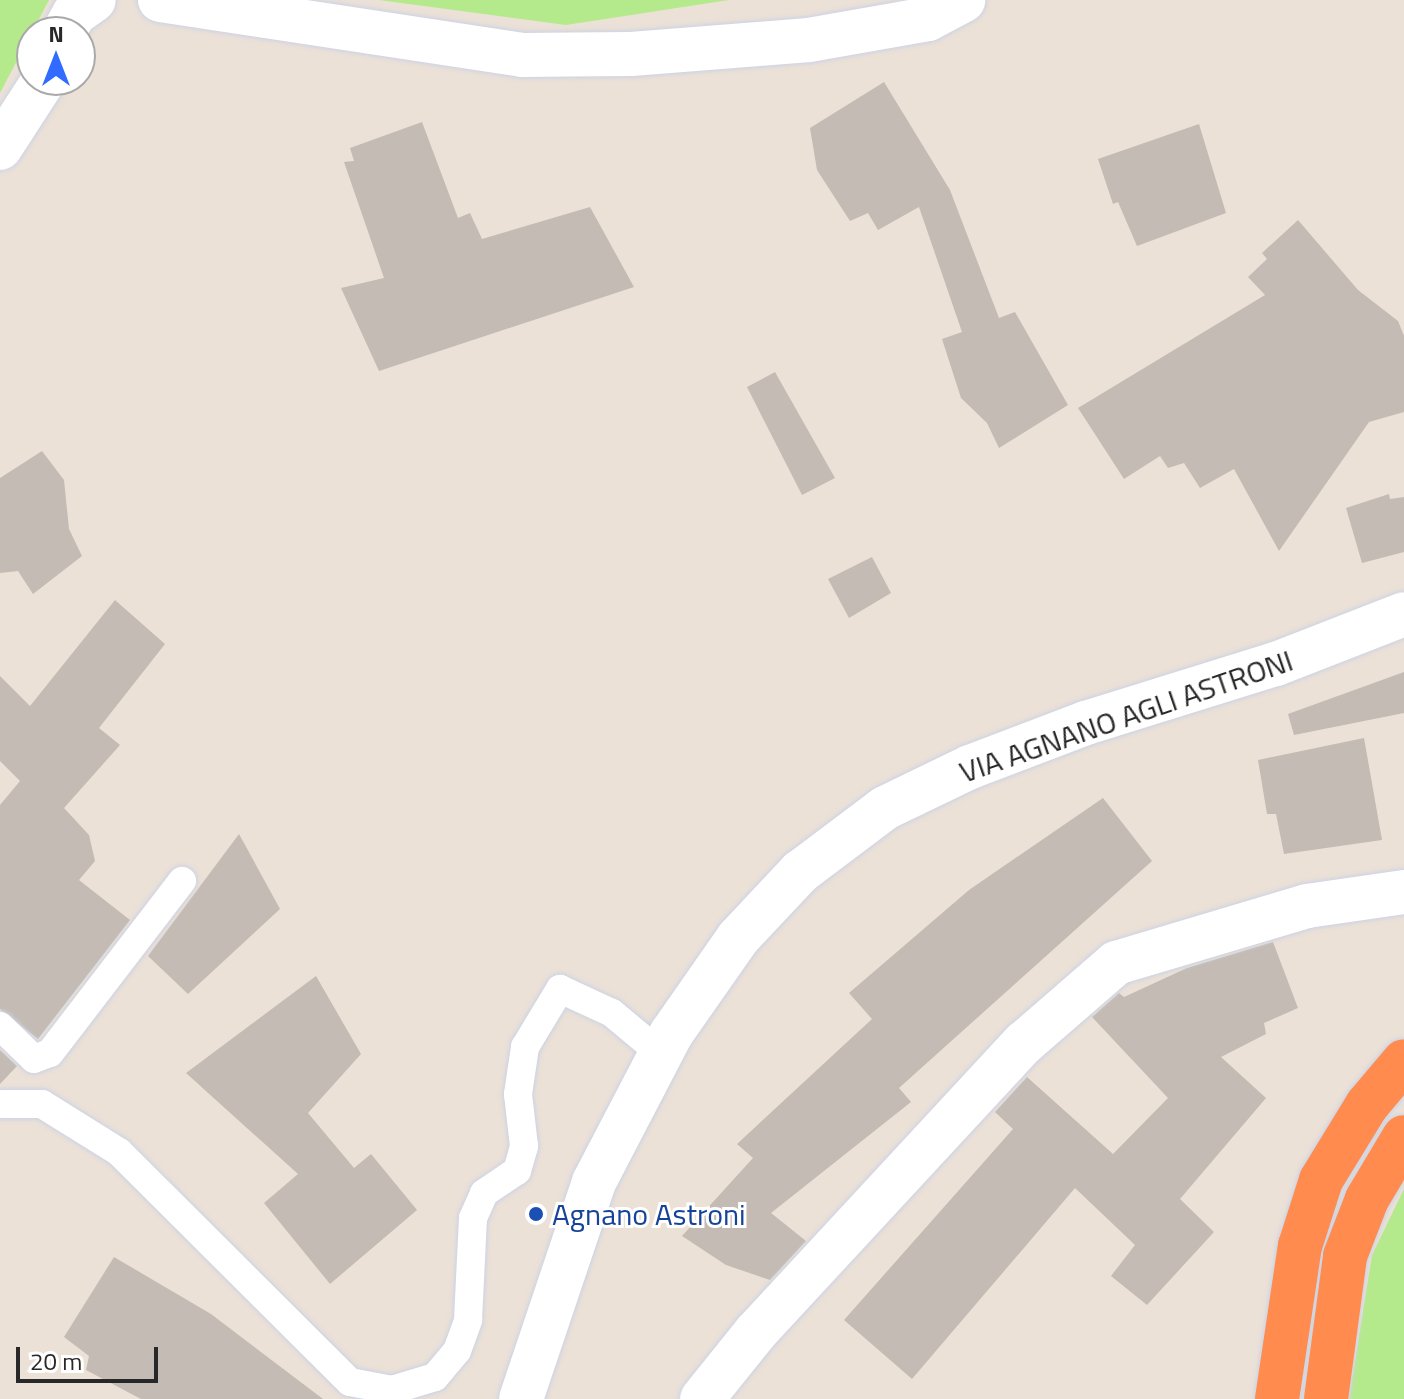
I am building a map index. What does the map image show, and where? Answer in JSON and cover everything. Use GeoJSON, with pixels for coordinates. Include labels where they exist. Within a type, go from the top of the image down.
{"type":"FeatureCollection","features":[{"type":"Feature","properties":{"kind":"highway"},"geometry":{"type":"LineString","coordinates":[[1277,1399],[1300,1246],[1321,1180],[1367,1105],[1404,1061]]}},
{"type":"Feature","properties":{"kind":"highway"},"geometry":{"type":"LineString","coordinates":[[1326,1399],[1345,1256],[1367,1199],[1404,1137]]}},
{"type":"Feature","properties":{"kind":"street"},"geometry":{"type":"LineString","coordinates":[[73,16],[94,0]]}},
{"type":"Feature","properties":{"kind":"street"},"geometry":{"type":"LineString","coordinates":[[160,0],[523,55],[631,54],[809,40],[928,19],[963,0]]}},
{"type":"Feature","properties":{"kind":"street"},"geometry":{"type":"LineString","coordinates":[[0,148],[34,96]]}},
{"type":"Feature","properties":{"kind":"street","name":"VIA AGNANO AGLI ASTRONI"},"geometry":{"type":"LineString","coordinates":[[521,1399],[594,1182],[661,1054],[738,938],[800,872],[885,808],[970,767],[1072,728],[1276,664],[1404,614]]}},
{"type":"Feature","properties":{"kind":"street"},"geometry":{"type":"LineString","coordinates":[[702,1399],[755,1333],[1024,1043],[1116,963],[1307,906],[1404,892]]}},
{"type":"Feature","properties":{"kind":"lane"},"geometry":{"type":"LineString","coordinates":[[0,1026],[34,1059],[50,1053],[182,881]]}},
{"type":"Feature","properties":{"kind":"lane"},"geometry":{"type":"LineString","coordinates":[[0,1104],[42,1104],[119,1152],[350,1382],[392,1390],[435,1377],[457,1351],[468,1320],[473,1218],[484,1193],[517,1171],[524,1146],[518,1094],[525,1047],[560,989],[612,1013],[661,1054]]}},
{"type":"Feature","properties":{"kind":"green space"},"geometry":{"type":"Polygon","coordinates":[[[0,0],[49,0],[41,16],[16,16],[16,63],[0,93],[0,0]]]}},
{"type":"Feature","properties":{"kind":"green space"},"geometry":{"type":"Polygon","coordinates":[[[379,0],[729,0],[566,25],[379,0]]]}},
{"type":"Feature","properties":{"kind":"green space"},"geometry":{"type":"Polygon","coordinates":[[[1404,1189],[1404,1399],[1349,1399],[1372,1255],[1404,1189]]]}},
{"type":"Feature","properties":{"kind":"building"},"geometry":{"type":"Polygon","coordinates":[[[884,82],[950,190],[999,318],[1015,312],[1068,405],[999,448],[987,423],[961,398],[942,339],[962,332],[919,207],[878,230],[868,213],[850,221],[817,170],[810,128],[884,82]]]}},
{"type":"Feature","properties":{"kind":"building"},"geometry":{"type":"Polygon","coordinates":[[[422,122],[458,218],[470,213],[482,239],[590,207],[634,287],[379,371],[341,288],[384,278],[344,162],[354,161],[350,148],[422,122]]]}},
{"type":"Feature","properties":{"kind":"building"},"geometry":{"type":"Polygon","coordinates":[[[1199,124],[1226,213],[1137,246],[1118,202],[1113,204],[1098,159],[1199,124]]]}},
{"type":"Feature","properties":{"kind":"building"},"geometry":{"type":"Polygon","coordinates":[[[1298,220],[1358,290],[1398,321],[1404,336],[1404,412],[1369,422],[1279,551],[1234,469],[1200,488],[1184,463],[1168,468],[1160,456],[1124,479],[1078,408],[1265,295],[1248,277],[1267,259],[1262,253],[1298,220]]]}},
{"type":"Feature","properties":{"kind":"building"},"geometry":{"type":"Polygon","coordinates":[[[775,372],[835,478],[802,495],[747,387],[775,372]]]}},
{"type":"Feature","properties":{"kind":"building"},"geometry":{"type":"Polygon","coordinates":[[[42,451],[64,480],[69,529],[82,556],[33,594],[18,571],[0,573],[0,478],[42,451]]]}},
{"type":"Feature","properties":{"kind":"building"},"geometry":{"type":"Polygon","coordinates":[[[1389,494],[1390,499],[1404,497],[1404,552],[1362,563],[1346,508],[1389,494]]]}},
{"type":"Feature","properties":{"kind":"building"},"geometry":{"type":"Polygon","coordinates":[[[872,557],[891,593],[849,618],[828,579],[872,557]]]}},
{"type":"Feature","properties":{"kind":"building"},"geometry":{"type":"Polygon","coordinates":[[[115,600],[165,644],[99,728],[120,745],[64,808],[89,835],[95,861],[79,880],[130,920],[38,1039],[0,1009],[0,805],[20,781],[0,761],[0,676],[30,706],[115,600]]]}},
{"type":"Feature","properties":{"kind":"building"},"geometry":{"type":"Polygon","coordinates":[[[1404,672],[1404,713],[1294,735],[1288,714],[1404,672]]]}},
{"type":"Feature","properties":{"kind":"building"},"geometry":{"type":"Polygon","coordinates":[[[1364,738],[1382,840],[1284,854],[1276,814],[1267,814],[1258,760],[1364,738]]]}},
{"type":"Feature","properties":{"kind":"building"},"geometry":{"type":"Polygon","coordinates":[[[1103,798],[1152,861],[899,1088],[911,1102],[771,1213],[806,1241],[770,1280],[726,1265],[682,1236],[753,1158],[737,1144],[872,1019],[849,993],[969,890],[1103,798]]]}},
{"type":"Feature","properties":{"kind":"building"},"geometry":{"type":"Polygon","coordinates":[[[239,834],[280,909],[188,994],[148,956],[239,834]]]}},
{"type":"Feature","properties":{"kind":"building"},"geometry":{"type":"Polygon","coordinates":[[[1273,942],[1298,1008],[1264,1023],[1266,1034],[1221,1057],[1266,1098],[1180,1199],[1214,1232],[1147,1305],[1111,1276],[1135,1245],[1075,1188],[912,1379],[844,1320],[1013,1129],[995,1112],[1027,1077],[1113,1154],[1168,1098],[1092,1017],[1119,993],[1124,997],[1187,968],[1273,942]]]}},
{"type":"Feature","properties":{"kind":"building"},"geometry":{"type":"Polygon","coordinates":[[[316,976],[361,1054],[308,1113],[354,1168],[371,1154],[417,1210],[330,1284],[264,1203],[298,1174],[186,1073],[316,976]]]}},
{"type":"Feature","properties":{"kind":"building"},"geometry":{"type":"Polygon","coordinates":[[[0,1050],[17,1066],[0,1084],[0,1050]]]}},
{"type":"Feature","properties":{"kind":"building"},"geometry":{"type":"Polygon","coordinates":[[[114,1257],[211,1314],[323,1399],[141,1399],[86,1370],[89,1356],[64,1337],[114,1257]]]}},
{"type":"Feature","properties":{"kind":"place","name":"Agnano Astroni"},"geometry":{"type":"Point","coordinates":[536,1214]}}]}
